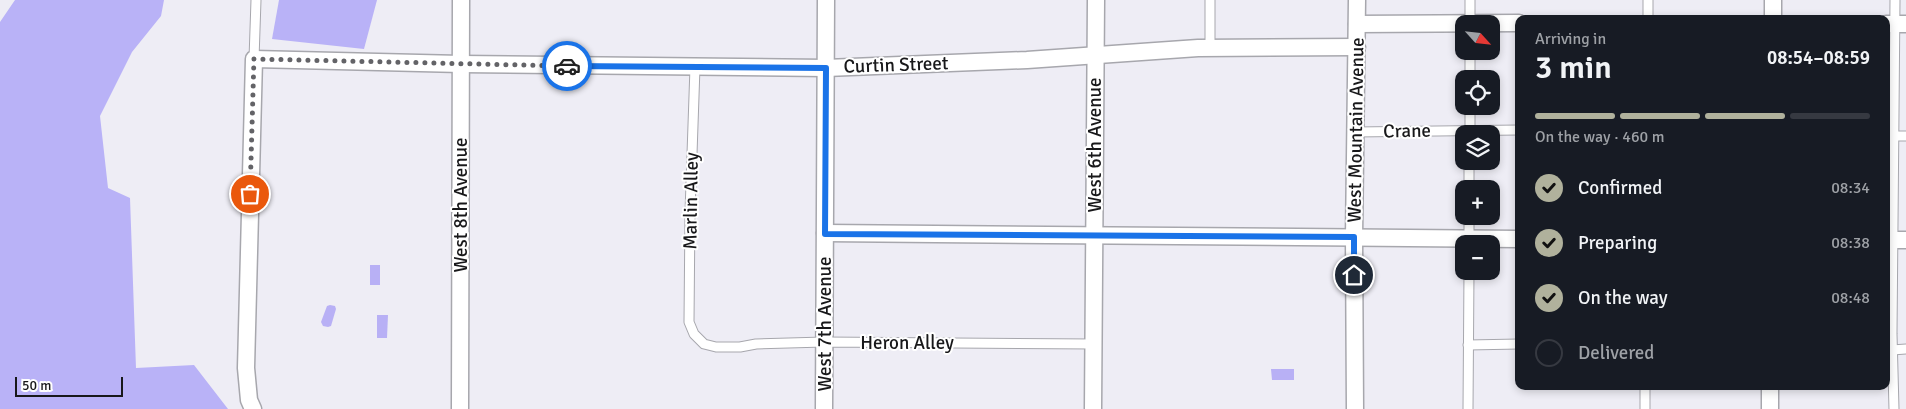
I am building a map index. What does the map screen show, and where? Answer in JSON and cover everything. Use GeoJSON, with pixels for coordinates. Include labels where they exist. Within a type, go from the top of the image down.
{"type":"FeatureCollection","features":[{"type":"Feature","properties":{"kind":"street","name":"West 8th Avenue"},"geometry":{"type":"LineString","coordinates":[[460,409],[461,0]]}},
{"type":"Feature","properties":{"kind":"street","name":"West 7th Avenue"},"geometry":{"type":"LineString","coordinates":[[824,409],[826,0]]}},
{"type":"Feature","properties":{"kind":"street","name":"West 6th Avenue"},"geometry":{"type":"LineString","coordinates":[[1093,409],[1096,0]]}},
{"type":"Feature","properties":{"kind":"street","name":"West Mountain Avenue"},"geometry":{"type":"LineString","coordinates":[[1355,409],[1354,237],[1357,0]]}},
{"type":"Feature","properties":{"kind":"street"},"geometry":{"type":"LineString","coordinates":[[1773,0],[1773,15]]}},
{"type":"Feature","properties":{"kind":"street"},"geometry":{"type":"LineString","coordinates":[[1357,24],[1455,23]]}},
{"type":"Feature","properties":{"kind":"street"},"geometry":{"type":"LineString","coordinates":[[1500,23],[1515,23]]}},
{"type":"Feature","properties":{"kind":"street","name":"Curtin Street"},"geometry":{"type":"LineString","coordinates":[[254,59],[462,64],[826,68],[1027,60],[1096,54],[1210,49],[1357,47]]}},
{"type":"Feature","properties":{"kind":"street"},"geometry":{"type":"LineString","coordinates":[[252,409],[249,400],[246,368],[254,59]]}},
{"type":"Feature","properties":{"kind":"street"},"geometry":{"type":"LineString","coordinates":[[825,234],[1354,237],[1455,241]]}},
{"type":"Feature","properties":{"kind":"street"},"geometry":{"type":"LineString","coordinates":[[1500,240],[1515,239]]}},
{"type":"Feature","properties":{"kind":"street"},"geometry":{"type":"LineString","coordinates":[[1770,390],[1770,409]]}},
{"type":"Feature","properties":{"kind":"lane"},"geometry":{"type":"LineString","coordinates":[[254,59],[256,0]]}},
{"type":"Feature","properties":{"kind":"lane"},"geometry":{"type":"LineString","coordinates":[[1210,0],[1210,49]]}},
{"type":"Feature","properties":{"kind":"lane"},"geometry":{"type":"LineString","coordinates":[[1470,0],[1470,15]]}},
{"type":"Feature","properties":{"kind":"lane"},"geometry":{"type":"LineString","coordinates":[[1648,0],[1648,15]]}},
{"type":"Feature","properties":{"kind":"lane"},"geometry":{"type":"LineString","coordinates":[[1894,409],[1892,350],[1895,240],[1893,136],[1895,0]]}},
{"type":"Feature","properties":{"kind":"lane","name":"Marlin Alley"},"geometry":{"type":"LineString","coordinates":[[694,334],[689,322],[690,212],[695,67]]}},
{"type":"Feature","properties":{"kind":"lane","name":"Crane"},"geometry":{"type":"LineString","coordinates":[[1500,131],[1515,130]]}},
{"type":"Feature","properties":{"kind":"lane","name":"Crane"},"geometry":{"type":"LineString","coordinates":[[1355,132],[1455,132]]}},
{"type":"Feature","properties":{"kind":"lane"},"geometry":{"type":"LineString","coordinates":[[1893,136],[1906,136]]}},
{"type":"Feature","properties":{"kind":"lane"},"geometry":{"type":"LineString","coordinates":[[1468,409],[1469,280]]}},
{"type":"Feature","properties":{"kind":"lane","name":"Heron Alley"},"geometry":{"type":"LineString","coordinates":[[694,334],[704,344],[716,347],[824,342],[1094,344]]}},
{"type":"Feature","properties":{"kind":"lane"},"geometry":{"type":"LineString","coordinates":[[1468,345],[1515,344]]}},
{"type":"Feature","properties":{"kind":"lane"},"geometry":{"type":"LineString","coordinates":[[1892,350],[1906,349]]}},
{"type":"Feature","properties":{"kind":"lane"},"geometry":{"type":"LineString","coordinates":[[1645,390],[1645,409]]}},
{"type":"Feature","properties":{"kind":"shaded area"},"geometry":{"type":"Polygon","coordinates":[[[15,0],[164,0],[161,16],[132,52],[100,116],[108,188],[130,198],[136,368],[194,365],[228,409],[0,409],[0,22],[15,0]]]}},
{"type":"Feature","properties":{"kind":"shaded area"},"geometry":{"type":"Polygon","coordinates":[[[279,0],[377,0],[364,49],[272,39],[279,0]]]}},
{"type":"Feature","properties":{"kind":"shaded area"},"geometry":{"type":"Polygon","coordinates":[[[370,265],[380,265],[380,285],[370,285],[370,265]]]}},
{"type":"Feature","properties":{"kind":"shaded area"},"geometry":{"type":"Polygon","coordinates":[[[327,306],[335,306],[336,309],[331,326],[323,326],[321,322],[327,306]]]}},
{"type":"Feature","properties":{"kind":"shaded area"},"geometry":{"type":"Polygon","coordinates":[[[377,315],[388,315],[387,338],[377,338],[377,315]]]}},
{"type":"Feature","properties":{"kind":"shaded area"},"geometry":{"type":"Polygon","coordinates":[[[1271,369],[1294,369],[1294,380],[1272,380],[1271,369]]]}},
{"type":"Feature","properties":{"kind":"way so far"},"geometry":{"type":"LineString","coordinates":[[250,194],[254,59],[567,66]]}},
{"type":"Feature","properties":{"kind":"route"},"geometry":{"type":"LineString","coordinates":[[567,66],[826,68],[825,234],[1354,237],[1354,275]]}}]}
